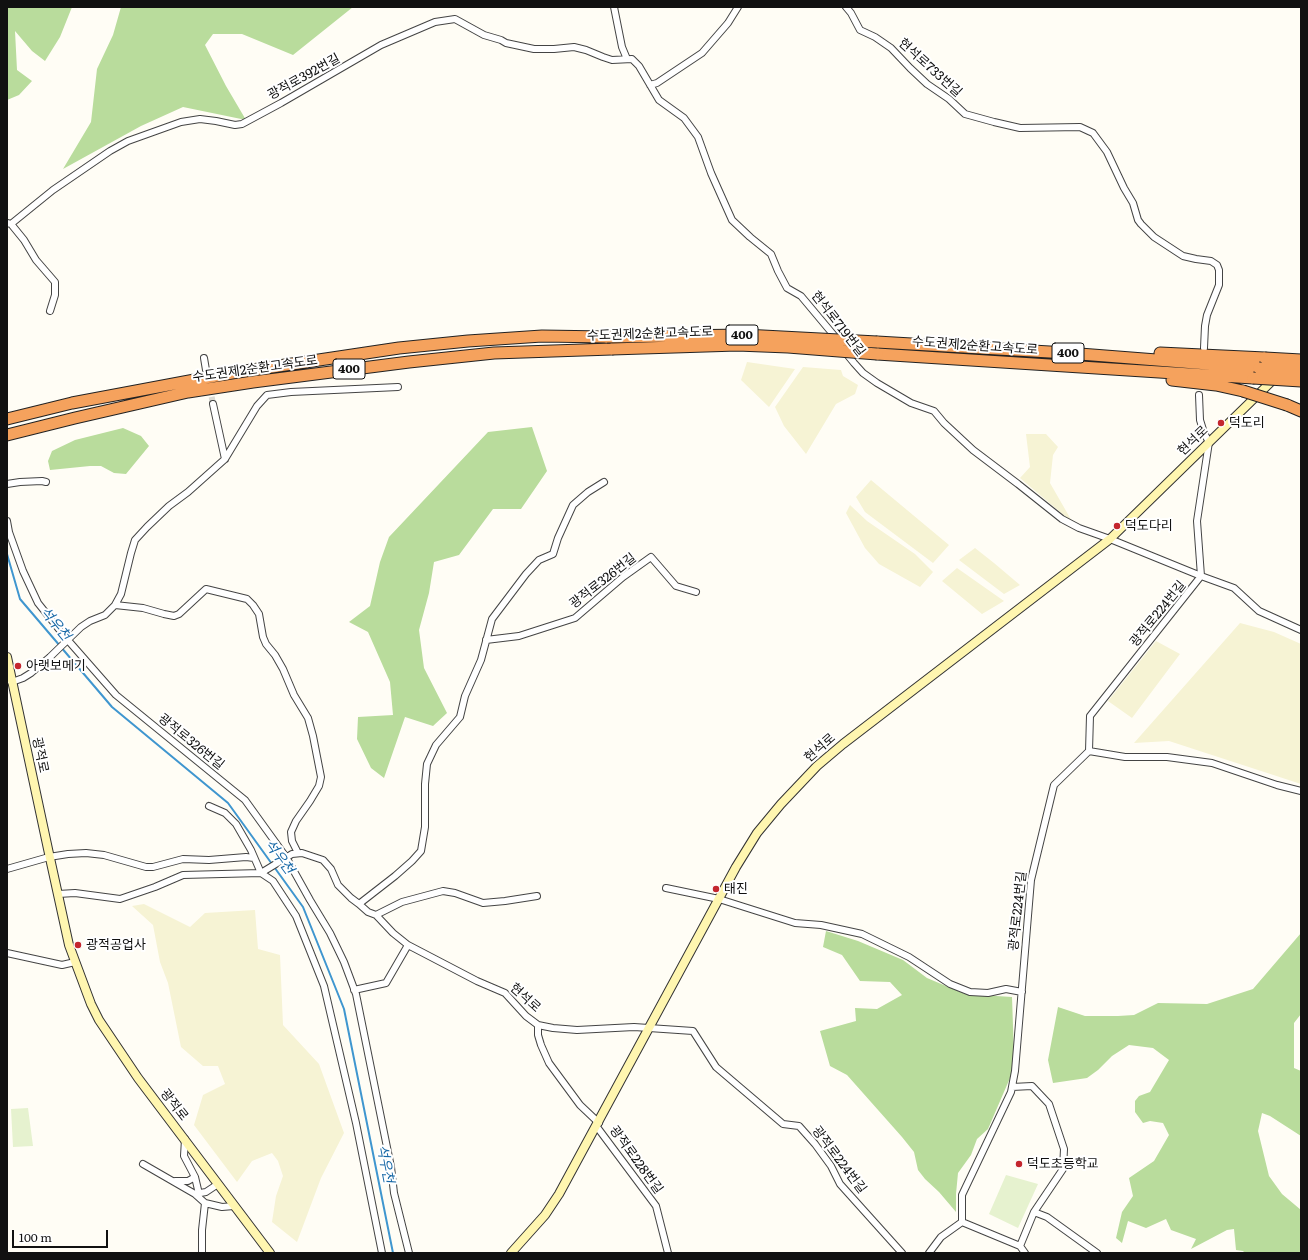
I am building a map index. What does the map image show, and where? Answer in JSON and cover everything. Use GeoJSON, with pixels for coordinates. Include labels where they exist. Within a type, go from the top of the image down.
{"type":"FeatureCollection","features":[{"type":"Feature","properties":{"kind":"highway","name":"수도권제2순환고속도로"},"geometry":{"type":"LineString","coordinates":[[7,419],[72,403],[232,373],[399,348],[468,341],[542,336],[607,337],[744,335],[877,348],[986,361],[1301,381]]}},
{"type":"Feature","properties":{"kind":"highway","name":"수도권제2순환고속도로"},"geometry":{"type":"LineString","coordinates":[[7,435],[89,414],[196,391],[253,382],[409,362],[494,353],[737,345],[1067,353],[1158,353],[1262,363]]}},
{"type":"Feature","properties":{"kind":"highway"},"geometry":{"type":"LineString","coordinates":[[1262,363],[1301,360]]}},
{"type":"Feature","properties":{"kind":"highway"},"geometry":{"type":"LineString","coordinates":[[986,361],[1216,385],[1243,391],[1288,405],[1301,411]]}},
{"type":"Feature","properties":{"kind":"highway"},"geometry":{"type":"LineString","coordinates":[[1262,363],[1301,370]]}},
{"type":"Feature","properties":{"kind":"street"},"geometry":{"type":"LineString","coordinates":[[614,7],[622,47],[627,59]]}},
{"type":"Feature","properties":{"kind":"street"},"geometry":{"type":"LineString","coordinates":[[650,85],[657,83],[702,53],[728,23],[738,7]]}},
{"type":"Feature","properties":{"kind":"street","name":"현석로733번길"},"geometry":{"type":"LineString","coordinates":[[846,7],[852,13],[860,30],[875,37],[891,48],[927,84],[949,99],[965,114],[1020,128],[1080,127],[1093,133],[1107,152],[1124,188],[1133,203],[1138,220],[1141,224],[1154,237],[1183,256],[1211,261],[1217,265],[1219,270],[1219,285],[1207,315],[1204,348]]}},
{"type":"Feature","properties":{"kind":"street","name":"광적로392번길"},"geometry":{"type":"LineString","coordinates":[[9,224],[53,190],[110,151],[128,141],[181,122],[200,119],[235,125],[242,124],[381,46],[435,22],[455,19],[484,35],[506,43],[534,49],[574,47],[612,60],[627,59]]}},
{"type":"Feature","properties":{"kind":"street","name":"현석로719번길"},"geometry":{"type":"LineString","coordinates":[[627,59],[632,59],[639,66],[658,100],[684,118],[698,136],[711,173],[732,220],[771,254],[787,288],[801,296],[863,373],[895,394],[912,403],[934,411],[944,423],[973,450],[1062,519],[1079,528],[1234,588],[1259,611],[1301,630]]}},
{"type":"Feature","properties":{"kind":"street"},"geometry":{"type":"LineString","coordinates":[[9,224],[24,240],[36,260],[55,282],[55,295],[50,311]]}},
{"type":"Feature","properties":{"kind":"street","name":"현석로"},"geometry":{"type":"LineString","coordinates":[[511,1253],[534,1228],[552,1205],[598,1125],[736,867],[757,833],[781,804],[817,766],[843,744],[1101,547],[1301,352]]}},
{"type":"Feature","properties":{"kind":"street"},"geometry":{"type":"LineString","coordinates":[[204,358],[206,370]]}},
{"type":"Feature","properties":{"kind":"street"},"geometry":{"type":"LineString","coordinates":[[10,680],[23,678],[50,657],[90,621],[105,615],[115,605],[121,594],[135,540],[169,506],[188,492],[225,459],[257,406],[268,395],[398,386]]}},
{"type":"Feature","properties":{"kind":"street"},"geometry":{"type":"LineString","coordinates":[[1199,395],[1200,420],[1204,433],[1209,442],[1197,521],[1201,576]]}},
{"type":"Feature","properties":{"kind":"street"},"geometry":{"type":"LineString","coordinates":[[213,404],[225,459]]}},
{"type":"Feature","properties":{"kind":"street"},"geometry":{"type":"LineString","coordinates":[[7,484],[20,482],[46,482]]}},
{"type":"Feature","properties":{"kind":"street"},"geometry":{"type":"LineString","coordinates":[[359,904],[395,876],[421,851],[425,827],[427,764],[436,745],[460,717],[465,696],[481,660],[492,619],[526,574],[539,560],[553,554],[558,538],[573,505],[588,492],[604,482]]}},
{"type":"Feature","properties":{"kind":"street","name":"광적로326번길"},"geometry":{"type":"LineString","coordinates":[[7,521],[9,532],[23,571],[38,603],[116,695],[246,800],[286,857],[330,933],[344,962],[354,990],[391,1167],[394,1193],[408,1253]]}},
{"type":"Feature","properties":{"kind":"street","name":"광적로326번길"},"geometry":{"type":"LineString","coordinates":[[486,640],[519,636],[575,618],[623,577],[651,557],[676,586],[696,592]]}},
{"type":"Feature","properties":{"kind":"street","name":"광적로224번길"},"geometry":{"type":"LineString","coordinates":[[962,1222],[962,1195],[1011,1092],[1015,1071],[1031,880],[1054,785],[1089,751],[1090,716],[1201,576]]}},
{"type":"Feature","properties":{"kind":"street"},"geometry":{"type":"LineString","coordinates":[[115,605],[143,608],[174,616],[179,614],[206,589],[247,599],[253,605],[259,614],[263,637],[266,644],[275,654],[294,695],[308,718],[321,777],[319,786],[310,802],[296,821],[291,832],[292,841],[298,853]]}},
{"type":"Feature","properties":{"kind":"street","name":"광적로"},"geometry":{"type":"LineString","coordinates":[[7,657],[10,680],[57,892],[75,962],[91,1004],[99,1020],[138,1078],[270,1253]]}},
{"type":"Feature","properties":{"kind":"street"},"geometry":{"type":"LineString","coordinates":[[1089,751],[1125,757],[1167,757],[1212,763],[1277,785],[1301,791]]}},
{"type":"Feature","properties":{"kind":"street"},"geometry":{"type":"LineString","coordinates":[[209,806],[225,813],[236,824],[263,872],[273,881],[296,916],[324,986],[356,1123],[382,1253]]}},
{"type":"Feature","properties":{"kind":"street"},"geometry":{"type":"LineString","coordinates":[[7,869],[68,854],[86,853],[104,855],[153,868],[183,859],[209,860],[246,857],[254,858]]}},
{"type":"Feature","properties":{"kind":"street"},"geometry":{"type":"LineString","coordinates":[[57,892],[120,899],[155,887],[183,875],[263,872],[292,854],[302,853],[323,860],[331,869],[338,886],[368,912],[376,915],[402,902],[443,891],[455,893],[483,902],[505,901],[537,896]]}},
{"type":"Feature","properties":{"kind":"street"},"geometry":{"type":"LineString","coordinates":[[666,888],[719,899],[795,923],[821,925],[862,934],[909,957],[950,984],[970,992],[988,993],[1006,989],[1022,992]]}},
{"type":"Feature","properties":{"kind":"street","name":"현석로"},"geometry":{"type":"LineString","coordinates":[[376,915],[393,933],[408,945],[477,981],[505,993],[526,1016],[538,1025],[538,1035],[549,1063],[580,1105],[598,1125]]}},
{"type":"Feature","properties":{"kind":"street"},"geometry":{"type":"LineString","coordinates":[[354,990],[386,983],[408,945]]}},
{"type":"Feature","properties":{"kind":"street"},"geometry":{"type":"LineString","coordinates":[[7,953],[62,965],[75,962]]}},
{"type":"Feature","properties":{"kind":"street"},"geometry":{"type":"LineString","coordinates":[[538,1025],[577,1030],[634,1027],[649,1029]]}},
{"type":"Feature","properties":{"kind":"street","name":"광적로224번길"},"geometry":{"type":"LineString","coordinates":[[649,1029],[693,1031],[716,1067],[783,1124],[799,1126],[815,1144],[831,1166],[840,1184],[902,1253]]}},
{"type":"Feature","properties":{"kind":"street"},"geometry":{"type":"LineString","coordinates":[[1012,1087],[1032,1086],[1049,1104],[1064,1149],[1063,1170],[1034,1212],[1020,1246]]}},
{"type":"Feature","properties":{"kind":"street","name":"광적로228번길"},"geometry":{"type":"LineString","coordinates":[[598,1125],[656,1206],[668,1253]]}},
{"type":"Feature","properties":{"kind":"street"},"geometry":{"type":"LineString","coordinates":[[185,1139],[184,1156],[194,1177],[197,1194]]}},
{"type":"Feature","properties":{"kind":"street"},"geometry":{"type":"LineString","coordinates":[[144,1164],[197,1194],[205,1203],[222,1207],[234,1206]]}},
{"type":"Feature","properties":{"kind":"street"},"geometry":{"type":"LineString","coordinates":[[175,1181],[188,1181],[194,1177]]}},
{"type":"Feature","properties":{"kind":"street"},"geometry":{"type":"LineString","coordinates":[[197,1194],[206,1192],[218,1184]]}},
{"type":"Feature","properties":{"kind":"street"},"geometry":{"type":"LineString","coordinates":[[202,1253],[202,1230],[205,1203]]}},
{"type":"Feature","properties":{"kind":"street"},"geometry":{"type":"LineString","coordinates":[[1034,1212],[1047,1217],[1097,1253]]}},
{"type":"Feature","properties":{"kind":"street"},"geometry":{"type":"LineString","coordinates":[[928,1253],[941,1237],[962,1222],[1020,1246],[1025,1253]]}},
{"type":"Feature","properties":{"kind":"shaded area"},"geometry":{"type":"Polygon","coordinates":[[[747,362],[795,369],[769,407],[741,380],[747,362]]]}},
{"type":"Feature","properties":{"kind":"shaded area"},"geometry":{"type":"Polygon","coordinates":[[[803,367],[841,370],[843,376],[858,385],[855,394],[836,404],[806,454],[784,426],[775,407],[803,367]]]}},
{"type":"Feature","properties":{"kind":"shaded area"},"geometry":{"type":"Polygon","coordinates":[[[1026,434],[1046,434],[1058,447],[1053,455],[1050,483],[1073,523],[1020,478],[1030,467],[1026,434]]]}},
{"type":"Feature","properties":{"kind":"shaded area"},"geometry":{"type":"Polygon","coordinates":[[[871,480],[949,545],[933,563],[865,512],[856,497],[871,480]]]}},
{"type":"Feature","properties":{"kind":"shaded area"},"geometry":{"type":"Polygon","coordinates":[[[850,505],[867,521],[915,554],[933,572],[920,587],[879,564],[865,548],[846,513],[850,505]]]}},
{"type":"Feature","properties":{"kind":"shaded area"},"geometry":{"type":"Polygon","coordinates":[[[975,548],[1020,585],[1004,594],[959,560],[975,548]]]}},
{"type":"Feature","properties":{"kind":"shaded area"},"geometry":{"type":"Polygon","coordinates":[[[957,568],[1004,601],[982,614],[942,581],[957,568]]]}},
{"type":"Feature","properties":{"kind":"shaded area"},"geometry":{"type":"Polygon","coordinates":[[[1240,623],[1274,632],[1301,644],[1301,784],[1169,741],[1134,743],[1240,623]]]}},
{"type":"Feature","properties":{"kind":"shaded area"},"geometry":{"type":"Polygon","coordinates":[[[1156,641],[1180,654],[1132,718],[1108,701],[1156,641]]]}},
{"type":"Feature","properties":{"kind":"shaded area"},"geometry":{"type":"Polygon","coordinates":[[[144,904],[190,927],[205,913],[255,910],[258,949],[280,955],[283,1025],[319,1064],[344,1133],[321,1178],[297,1242],[272,1222],[276,1196],[283,1176],[278,1161],[272,1153],[252,1161],[237,1182],[194,1125],[203,1095],[225,1084],[218,1066],[203,1066],[181,1047],[168,983],[160,962],[153,925],[132,906],[144,904]]]}},
{"type":"Feature","properties":{"kind":"green space"},"geometry":{"type":"Polygon","coordinates":[[[7,7],[72,7],[60,37],[45,61],[32,51],[15,31],[17,70],[32,81],[19,95],[7,100],[7,7]]]}},
{"type":"Feature","properties":{"kind":"green space"},"geometry":{"type":"Polygon","coordinates":[[[121,7],[353,7],[293,55],[242,34],[213,34],[205,45],[226,86],[246,120],[183,107],[141,126],[63,169],[91,122],[97,69],[113,35],[121,7]]]}},
{"type":"Feature","properties":{"kind":"green space"},"geometry":{"type":"Polygon","coordinates":[[[532,427],[547,471],[521,509],[493,509],[459,555],[434,562],[429,593],[419,630],[424,668],[447,713],[433,726],[405,717],[384,778],[371,768],[357,739],[358,717],[393,715],[390,682],[368,632],[349,622],[370,606],[380,562],[389,537],[488,432],[532,427]]]}},
{"type":"Feature","properties":{"kind":"green space"},"geometry":{"type":"Polygon","coordinates":[[[123,428],[141,436],[149,446],[126,474],[114,473],[101,466],[50,470],[48,461],[52,451],[75,440],[123,428]]]}},
{"type":"Feature","properties":{"kind":"green space"},"geometry":{"type":"Polygon","coordinates":[[[826,931],[858,941],[903,960],[927,978],[965,994],[1012,997],[1014,1055],[1013,1071],[988,1129],[977,1139],[971,1155],[958,1173],[956,1212],[918,1170],[914,1152],[902,1137],[847,1075],[830,1066],[820,1031],[856,1021],[855,1008],[877,1009],[902,995],[890,982],[860,981],[842,955],[823,947],[826,931]]]}},
{"type":"Feature","properties":{"kind":"green space"},"geometry":{"type":"Polygon","coordinates":[[[1301,933],[1301,1014],[1294,1023],[1294,1068],[1301,1071],[1301,1136],[1270,1116],[1262,1113],[1258,1131],[1269,1176],[1282,1194],[1301,1210],[1301,1253],[1245,1253],[1243,1251],[1236,1250],[1234,1229],[1227,1230],[1191,1249],[1196,1239],[1171,1230],[1166,1219],[1146,1228],[1128,1221],[1122,1243],[1116,1238],[1122,1212],[1133,1196],[1129,1178],[1154,1161],[1169,1135],[1163,1123],[1150,1121],[1143,1123],[1135,1112],[1135,1101],[1139,1096],[1150,1092],[1169,1060],[1153,1048],[1129,1045],[1112,1056],[1098,1070],[1087,1078],[1053,1083],[1048,1060],[1058,1007],[1085,1016],[1118,1016],[1134,1015],[1158,1003],[1207,1004],[1253,989],[1301,933]]]}},
{"type":"Feature","properties":{"kind":"green space"},"geometry":{"type":"Polygon","coordinates":[[[28,1108],[33,1146],[13,1147],[11,1109],[28,1108]]]}},
{"type":"Feature","properties":{"kind":"green space"},"geometry":{"type":"Polygon","coordinates":[[[1006,1175],[1038,1184],[1018,1228],[989,1214],[1006,1175]]]}},
{"type":"Feature","properties":{"kind":"waterway","name":"석우천"},"geometry":{"type":"LineString","coordinates":[[7,554],[20,599],[112,707],[228,803],[303,907],[344,1009],[393,1253]]}},
{"type":"Feature","properties":{"kind":"tunnel"},"geometry":{"type":"LineString","coordinates":[[210,388],[213,404]]}},
{"type":"Feature","properties":{"kind":"place","name":"덕도리"},"geometry":{"type":"Point","coordinates":[1221,423]}},
{"type":"Feature","properties":{"kind":"place","name":"덕도다리"},"geometry":{"type":"Point","coordinates":[1117,526]}},
{"type":"Feature","properties":{"kind":"place","name":"아랫보메기"},"geometry":{"type":"Point","coordinates":[18,666]}},
{"type":"Feature","properties":{"kind":"place","name":"태진"},"geometry":{"type":"Point","coordinates":[716,889]}},
{"type":"Feature","properties":{"kind":"place","name":"광적공업사"},"geometry":{"type":"Point","coordinates":[78,945]}},
{"type":"Feature","properties":{"kind":"place","name":"덕도초등학교"},"geometry":{"type":"Point","coordinates":[1019,1164]}}]}
